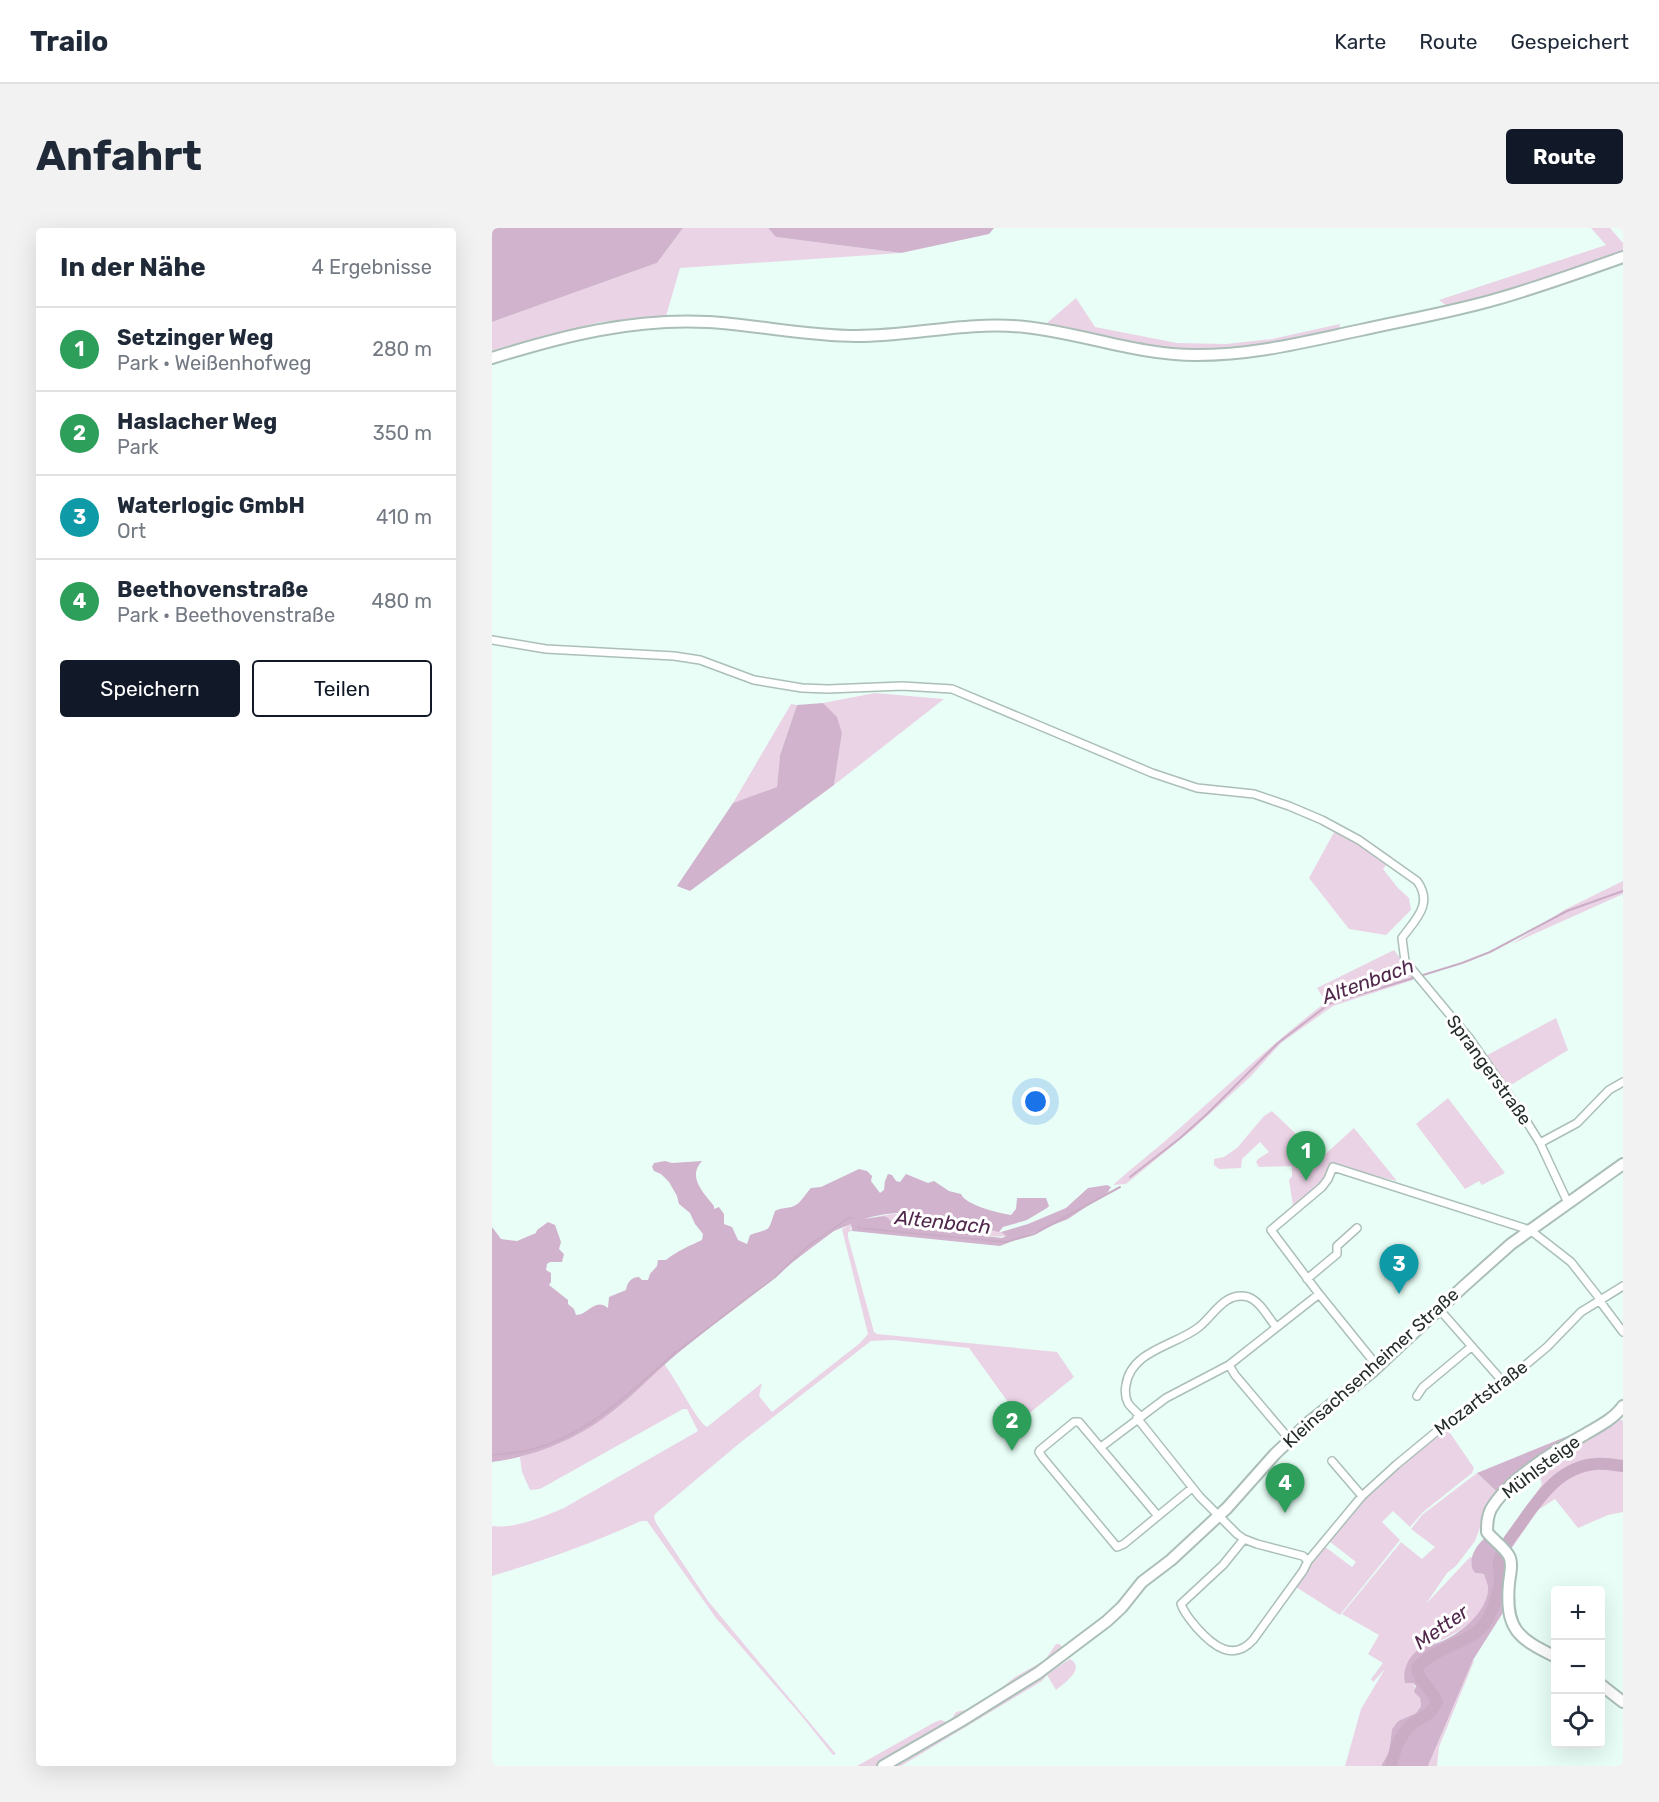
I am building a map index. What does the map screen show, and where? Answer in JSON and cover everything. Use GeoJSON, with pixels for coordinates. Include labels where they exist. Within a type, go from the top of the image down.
{"type":"FeatureCollection","features":[{"type":"Feature","properties":{"kind":"main road"},"geometry":{"type":"LineString","coordinates":[[492,358],[606,327],[662,321],[710,322],[838,336],[863,336],[954,327],[1009,326],[1170,354],[1243,353],[1284,348],[1495,300],[1556,282],[1623,257]]}},
{"type":"Feature","properties":{"kind":"main road","name":"Kleinsachsenheimer Straße"},"geometry":{"type":"LineString","coordinates":[[883,1766],[1007,1693],[1070,1650],[1107,1621],[1122,1607],[1142,1582],[1171,1560],[1220,1515],[1290,1440],[1378,1367],[1493,1259],[1623,1164]]}},
{"type":"Feature","properties":{"kind":"main road","name":"Mühlsteige"},"geometry":{"type":"LineString","coordinates":[[1551,1654],[1525,1641],[1512,1624],[1509,1556],[1487,1532],[1487,1521],[1490,1511],[1507,1489],[1564,1447],[1609,1420],[1623,1406]]}},
{"type":"Feature","properties":{"kind":"main road"},"geometry":{"type":"LineString","coordinates":[[1605,1688],[1623,1702]]}},
{"type":"Feature","properties":{"kind":"street","name":"Sprangerstraße"},"geometry":{"type":"LineString","coordinates":[[492,640],[546,649],[674,656],[700,660],[766,682],[802,688],[902,686],[952,689],[1152,773],[1197,788],[1254,794],[1322,820],[1359,840],[1417,881],[1421,887],[1424,900],[1423,910],[1402,938],[1405,961],[1470,1039],[1540,1143],[1568,1203]]}},
{"type":"Feature","properties":{"kind":"street"},"geometry":{"type":"LineString","coordinates":[[1540,1143],[1577,1123],[1609,1090],[1623,1082]]}},
{"type":"Feature","properties":{"kind":"street"},"geometry":{"type":"LineString","coordinates":[[1378,1367],[1271,1230],[1323,1187],[1333,1167],[1530,1230],[1571,1262],[1623,1332]]}},
{"type":"Feature","properties":{"kind":"street"},"geometry":{"type":"LineString","coordinates":[[1307,1278],[1337,1254],[1337,1246],[1357,1228]]}},
{"type":"Feature","properties":{"kind":"street","name":"Mozartstraße"},"geometry":{"type":"LineString","coordinates":[[1244,1539],[1223,1565],[1181,1604],[1192,1622],[1212,1643],[1222,1649],[1233,1651],[1247,1647],[1253,1640],[1308,1561],[1362,1496],[1442,1427],[1504,1383],[1547,1347],[1567,1325],[1599,1300],[1623,1286]]}},
{"type":"Feature","properties":{"kind":"street"},"geometry":{"type":"LineString","coordinates":[[1101,1447],[1167,1398],[1229,1365],[1319,1294]]}},
{"type":"Feature","properties":{"kind":"street"},"geometry":{"type":"LineString","coordinates":[[1276,1327],[1260,1306],[1248,1297],[1235,1297],[1223,1302],[1199,1327],[1151,1353],[1133,1368],[1127,1378],[1125,1393],[1129,1405],[1192,1488],[1244,1539],[1303,1556],[1308,1561]]}},
{"type":"Feature","properties":{"kind":"street"},"geometry":{"type":"LineString","coordinates":[[1439,1309],[1504,1383]]}},
{"type":"Feature","properties":{"kind":"street"},"geometry":{"type":"LineString","coordinates":[[1417,1396],[1423,1387],[1471,1347]]}},
{"type":"Feature","properties":{"kind":"street"},"geometry":{"type":"LineString","coordinates":[[1229,1365],[1290,1440]]}},
{"type":"Feature","properties":{"kind":"street"},"geometry":{"type":"LineString","coordinates":[[1158,1516],[1077,1421],[1039,1452],[1115,1545],[1124,1544],[1158,1516],[1192,1488]]}},
{"type":"Feature","properties":{"kind":"street"},"geometry":{"type":"LineString","coordinates":[[1332,1461],[1362,1496]]}},
{"type":"Feature","properties":{"kind":"shaded area"},"geometry":{"type":"Polygon","coordinates":[[[492,228],[683,228],[657,263],[492,322],[492,228]]]}},
{"type":"Feature","properties":{"kind":"shaded area"},"geometry":{"type":"Polygon","coordinates":[[[683,228],[768,228],[777,237],[901,253],[680,268],[666,316],[600,322],[492,351],[492,322],[657,263],[683,228]]]}},
{"type":"Feature","properties":{"kind":"shaded area"},"geometry":{"type":"Polygon","coordinates":[[[768,228],[994,228],[989,234],[901,253],[776,237],[768,228]]]}},
{"type":"Feature","properties":{"kind":"shaded area"},"geometry":{"type":"Polygon","coordinates":[[[1591,228],[1610,228],[1623,243],[1623,251],[1513,290],[1447,306],[1439,300],[1606,245],[1591,228]]]}},
{"type":"Feature","properties":{"kind":"shaded area"},"geometry":{"type":"Polygon","coordinates":[[[1076,298],[1095,327],[1177,343],[1226,344],[1272,339],[1340,324],[1339,331],[1272,347],[1236,351],[1182,349],[1049,327],[1048,322],[1076,298]]]}},
{"type":"Feature","properties":{"kind":"shaded area"},"geometry":{"type":"Polygon","coordinates":[[[875,693],[944,699],[834,785],[842,733],[823,703],[875,693]]]}},
{"type":"Feature","properties":{"kind":"shaded area"},"geometry":{"type":"Polygon","coordinates":[[[823,703],[837,717],[842,733],[834,785],[690,891],[677,886],[733,803],[777,787],[780,755],[797,705],[823,703]]]}},
{"type":"Feature","properties":{"kind":"shaded area"},"geometry":{"type":"Polygon","coordinates":[[[791,704],[797,705],[780,755],[777,788],[733,803],[791,704]]]}},
{"type":"Feature","properties":{"kind":"shaded area"},"geometry":{"type":"Polygon","coordinates":[[[1338,825],[1366,839],[1392,857],[1383,869],[1409,898],[1411,910],[1386,935],[1349,929],[1309,878],[1338,825]]]}},
{"type":"Feature","properties":{"kind":"shaded area"},"geometry":{"type":"Polygon","coordinates":[[[1623,881],[1623,894],[1512,944],[1564,910],[1623,881]]]}},
{"type":"Feature","properties":{"kind":"shaded area"},"geometry":{"type":"Polygon","coordinates":[[[1394,950],[1411,973],[1413,980],[1333,1006],[1281,1043],[1250,1077],[1192,1130],[1126,1184],[1113,1185],[1326,1002],[1317,988],[1394,950]]]}},
{"type":"Feature","properties":{"kind":"shaded area"},"geometry":{"type":"Polygon","coordinates":[[[1556,1018],[1568,1050],[1501,1091],[1480,1059],[1556,1018]]]}},
{"type":"Feature","properties":{"kind":"shaded area"},"geometry":{"type":"Polygon","coordinates":[[[1448,1098],[1505,1173],[1482,1185],[1479,1181],[1465,1189],[1416,1124],[1448,1098]]]}},
{"type":"Feature","properties":{"kind":"shaded area"},"geometry":{"type":"Polygon","coordinates":[[[1272,1111],[1321,1158],[1354,1128],[1397,1181],[1331,1165],[1316,1189],[1293,1206],[1289,1180],[1292,1176],[1292,1166],[1259,1167],[1256,1162],[1258,1159],[1269,1152],[1260,1142],[1242,1159],[1241,1168],[1219,1169],[1214,1165],[1214,1159],[1224,1157],[1237,1148],[1264,1116],[1272,1111]]]}},
{"type":"Feature","properties":{"kind":"shaded area"},"geometry":{"type":"Polygon","coordinates":[[[665,1161],[672,1163],[702,1161],[696,1173],[698,1184],[714,1209],[719,1207],[724,1214],[724,1224],[732,1227],[738,1240],[747,1244],[750,1235],[768,1229],[775,1211],[797,1205],[811,1188],[821,1187],[859,1169],[867,1171],[872,1176],[871,1181],[880,1193],[884,1190],[888,1174],[900,1182],[906,1174],[928,1183],[934,1181],[949,1191],[961,1194],[975,1205],[1011,1215],[1016,1209],[1017,1198],[1046,1198],[1049,1206],[1047,1208],[1027,1220],[1003,1227],[999,1232],[948,1219],[916,1214],[899,1213],[864,1219],[884,1216],[894,1225],[1002,1238],[1006,1236],[1001,1232],[1028,1224],[1066,1208],[1088,1188],[1107,1185],[1111,1187],[1108,1192],[1068,1219],[1000,1246],[852,1231],[851,1224],[834,1231],[678,1353],[600,1421],[556,1445],[524,1456],[492,1462],[492,1227],[501,1239],[517,1241],[536,1233],[548,1222],[555,1225],[561,1242],[559,1249],[564,1254],[562,1262],[547,1264],[546,1270],[551,1273],[549,1285],[568,1300],[568,1304],[574,1309],[576,1315],[599,1304],[608,1308],[609,1297],[626,1290],[632,1279],[639,1277],[642,1280],[648,1280],[658,1260],[666,1260],[702,1240],[703,1234],[690,1213],[679,1204],[669,1182],[652,1167],[654,1163],[665,1161]]]}},
{"type":"Feature","properties":{"kind":"shaded area"},"geometry":{"type":"Polygon","coordinates":[[[892,1214],[938,1215],[1001,1232],[1006,1236],[970,1235],[902,1227],[884,1216],[857,1220],[892,1214]]]}},
{"type":"Feature","properties":{"kind":"shaded area"},"geometry":{"type":"Polygon","coordinates":[[[852,1223],[850,1229],[852,1231],[848,1232],[848,1237],[874,1332],[1057,1352],[1074,1377],[1021,1420],[969,1348],[893,1340],[871,1341],[741,1442],[655,1514],[656,1523],[708,1601],[836,1754],[833,1755],[716,1618],[647,1521],[641,1521],[568,1551],[492,1576],[492,1526],[519,1524],[564,1508],[698,1431],[687,1409],[683,1409],[540,1489],[530,1490],[522,1472],[520,1457],[543,1450],[581,1431],[615,1408],[664,1364],[707,1427],[762,1383],[759,1396],[772,1412],[860,1343],[868,1334],[842,1229],[852,1223]]]}},
{"type":"Feature","properties":{"kind":"shaded area"},"geometry":{"type":"Polygon","coordinates":[[[1618,1417],[1623,1421],[1623,1512],[1608,1515],[1578,1528],[1555,1499],[1538,1510],[1510,1551],[1502,1545],[1542,1484],[1537,1469],[1618,1417]]]}},
{"type":"Feature","properties":{"kind":"shaded area"},"geometry":{"type":"Polygon","coordinates":[[[1446,1427],[1474,1468],[1472,1473],[1423,1512],[1410,1527],[1393,1511],[1382,1522],[1400,1540],[1340,1615],[1296,1587],[1324,1546],[1352,1567],[1356,1562],[1329,1541],[1372,1490],[1446,1427]]]}},
{"type":"Feature","properties":{"kind":"shaded area"},"geometry":{"type":"Polygon","coordinates":[[[1575,1433],[1576,1435],[1497,1492],[1477,1473],[1575,1433]]]}},
{"type":"Feature","properties":{"kind":"shaded area"},"geometry":{"type":"Polygon","coordinates":[[[1477,1473],[1499,1494],[1481,1518],[1483,1520],[1475,1541],[1456,1566],[1447,1573],[1426,1604],[1470,1557],[1473,1558],[1471,1563],[1475,1573],[1484,1574],[1488,1587],[1487,1599],[1474,1619],[1464,1627],[1441,1641],[1419,1649],[1413,1683],[1421,1706],[1416,1713],[1398,1721],[1392,1729],[1389,1752],[1381,1766],[1345,1766],[1361,1709],[1385,1669],[1373,1682],[1371,1679],[1383,1663],[1368,1654],[1379,1635],[1342,1614],[1401,1542],[1422,1559],[1435,1547],[1411,1529],[1422,1515],[1477,1473]]]}},
{"type":"Feature","properties":{"kind":"shaded area"},"geometry":{"type":"Polygon","coordinates":[[[1485,1538],[1509,1556],[1504,1611],[1473,1660],[1428,1766],[1381,1766],[1389,1752],[1392,1729],[1398,1721],[1416,1713],[1421,1706],[1420,1698],[1414,1692],[1416,1686],[1413,1683],[1405,1683],[1404,1674],[1409,1660],[1423,1647],[1440,1642],[1456,1633],[1479,1613],[1484,1605],[1488,1587],[1484,1574],[1475,1573],[1471,1564],[1475,1550],[1485,1538]]]}},
{"type":"Feature","properties":{"kind":"shaded area"},"geometry":{"type":"Polygon","coordinates":[[[1056,1644],[1064,1648],[1030,1674],[950,1722],[956,1712],[970,1709],[990,1697],[1015,1677],[1045,1660],[1056,1644]]]}},
{"type":"Feature","properties":{"kind":"shaded area"},"geometry":{"type":"Polygon","coordinates":[[[1070,1659],[1076,1667],[1075,1671],[1056,1690],[1047,1675],[1042,1681],[901,1766],[895,1766],[971,1723],[1070,1659]]]}},
{"type":"Feature","properties":{"kind":"shaded area"},"geometry":{"type":"Polygon","coordinates":[[[1473,1660],[1439,1747],[1437,1766],[1428,1766],[1473,1660]]]}},
{"type":"Feature","properties":{"kind":"shaded area"},"geometry":{"type":"Polygon","coordinates":[[[941,1720],[948,1723],[876,1766],[857,1766],[935,1722],[941,1720]]]}},
{"type":"Feature","properties":{"kind":"waterway","name":"Altenbach"},"geometry":{"type":"LineString","coordinates":[[1130,1177],[1208,1113],[1278,1043],[1329,1004],[1462,963],[1490,952],[1567,911],[1623,891]]}},
{"type":"Feature","properties":{"kind":"waterway","name":"Altenbach"},"geometry":{"type":"LineString","coordinates":[[858,1226],[859,1228],[1006,1242],[1034,1234],[1120,1187]]}},
{"type":"Feature","properties":{"kind":"waterway","name":"Altenbach"},"geometry":{"type":"LineString","coordinates":[[679,1350],[775,1277],[808,1246],[850,1217],[852,1218]]}},
{"type":"Feature","properties":{"kind":"waterway","name":"Altenbach"},"geometry":{"type":"LineString","coordinates":[[492,1455],[533,1449],[573,1433],[628,1395],[677,1351]]}},
{"type":"Feature","properties":{"kind":"waterway","name":"Metter"},"geometry":{"type":"LineString","coordinates":[[1391,1766],[1404,1733],[1412,1724],[1429,1713],[1437,1702],[1420,1677],[1417,1668],[1433,1655],[1476,1632],[1486,1622],[1499,1589],[1499,1561],[1502,1552],[1535,1504],[1560,1478],[1582,1466],[1595,1464],[1623,1466]]}},
{"type":"Feature","properties":{"kind":"place","name":"Setzinger Weg"},"geometry":{"type":"Point","coordinates":[1306,1181]}},
{"type":"Feature","properties":{"kind":"place","name":"Waterlogic GmbH"},"geometry":{"type":"Point","coordinates":[1399,1294]}},
{"type":"Feature","properties":{"kind":"place","name":"Haslacher Weg"},"geometry":{"type":"Point","coordinates":[1012,1451]}},
{"type":"Feature","properties":{"kind":"place","name":"Beethovenstraße"},"geometry":{"type":"Point","coordinates":[1285,1513]}}]}
